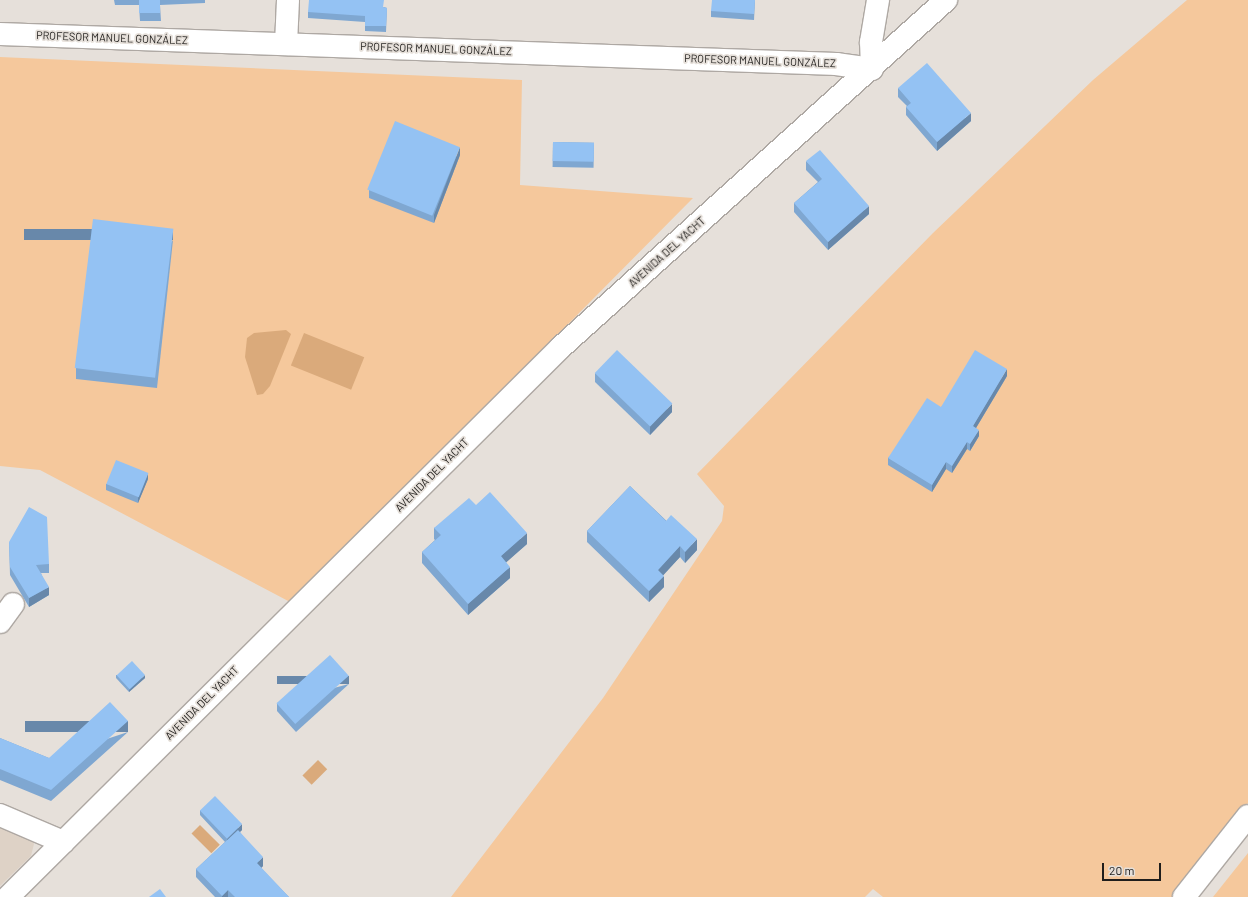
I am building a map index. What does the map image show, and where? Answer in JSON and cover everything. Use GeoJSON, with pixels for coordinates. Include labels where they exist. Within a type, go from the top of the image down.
{"type":"FeatureCollection","features":[{"type":"Feature","properties":{"kind":"street"},"geometry":{"type":"LineString","coordinates":[[286,44],[288,0]]}},
{"type":"Feature","properties":{"kind":"street"},"geometry":{"type":"LineString","coordinates":[[872,69],[871,42],[878,0]]}},
{"type":"Feature","properties":{"kind":"street","name":"AVENIDA DEL YACHT"},"geometry":{"type":"LineString","coordinates":[[18,894],[63,842],[560,348],[872,69],[946,0]]}},
{"type":"Feature","properties":{"kind":"street","name":"PROFESOR MANUEL GONZÁLEZ"},"geometry":{"type":"LineString","coordinates":[[0,34],[836,64],[872,69]]}},
{"type":"Feature","properties":{"kind":"street"},"geometry":{"type":"LineString","coordinates":[[0,622],[13,604]]}},
{"type":"Feature","properties":{"kind":"street"},"geometry":{"type":"LineString","coordinates":[[0,815],[63,842]]}},
{"type":"Feature","properties":{"kind":"street"},"geometry":{"type":"LineString","coordinates":[[1184,897],[1248,816]]}},
{"type":"Feature","properties":{"kind":"shaded area"},"geometry":{"type":"Polygon","coordinates":[[[1187,0],[1248,0],[1248,803],[1172,897],[883,897],[873,889],[865,897],[451,897],[603,698],[722,521],[724,506],[697,474],[933,233],[1093,80],[1187,0]]]}},
{"type":"Feature","properties":{"kind":"shaded area"},"geometry":{"type":"Polygon","coordinates":[[[0,57],[522,80],[520,185],[693,198],[292,603],[40,470],[0,466],[0,57]]]}},
{"type":"Feature","properties":{"kind":"shaded area"},"geometry":{"type":"Polygon","coordinates":[[[286,330],[291,334],[270,386],[263,394],[257,395],[245,357],[247,338],[254,333],[286,330]]]}},
{"type":"Feature","properties":{"kind":"shaded area"},"geometry":{"type":"Polygon","coordinates":[[[304,333],[364,357],[351,390],[291,365],[304,333]]]}},
{"type":"Feature","properties":{"kind":"shaded area"},"geometry":{"type":"Polygon","coordinates":[[[318,760],[327,769],[312,785],[302,776],[318,760]]]}},
{"type":"Feature","properties":{"kind":"shaded area"},"geometry":{"type":"Polygon","coordinates":[[[0,825],[32,839],[34,844],[31,856],[0,886],[0,825]]]}},
{"type":"Feature","properties":{"kind":"shaded area"},"geometry":{"type":"Polygon","coordinates":[[[200,825],[220,845],[211,853],[192,833],[200,825]]]}},
{"type":"Feature","properties":{"kind":"shaded area"},"geometry":{"type":"Polygon","coordinates":[[[1248,853],[1248,897],[1213,897],[1248,853]]]}},
{"type":"Feature","properties":{"kind":"building"},"geometry":{"type":"Polygon","coordinates":[[[139,0],[160,0],[160,13],[139,13],[139,0]]]}},
{"type":"Feature","properties":{"kind":"building"},"geometry":{"type":"Polygon","coordinates":[[[309,0],[384,0],[383,7],[387,8],[386,26],[365,26],[365,16],[308,12],[309,0]]]}},
{"type":"Feature","properties":{"kind":"building"},"geometry":{"type":"Polygon","coordinates":[[[712,0],[755,0],[754,14],[711,11],[712,0]]]}},
{"type":"Feature","properties":{"kind":"building"},"geometry":{"type":"Polygon","coordinates":[[[927,63],[971,113],[937,142],[906,107],[911,103],[898,88],[927,63]]]}},
{"type":"Feature","properties":{"kind":"building"},"geometry":{"type":"Polygon","coordinates":[[[395,121],[460,147],[432,216],[367,190],[395,121]]]}},
{"type":"Feature","properties":{"kind":"building"},"geometry":{"type":"Polygon","coordinates":[[[553,142],[594,143],[594,162],[553,161],[553,142]]]}},
{"type":"Feature","properties":{"kind":"building"},"geometry":{"type":"Polygon","coordinates":[[[820,150],[869,206],[828,242],[794,203],[822,179],[806,161],[820,150]]]}},
{"type":"Feature","properties":{"kind":"building"},"geometry":{"type":"Polygon","coordinates":[[[93,219],[173,229],[155,378],[75,368],[93,219]]]}},
{"type":"Feature","properties":{"kind":"building"},"geometry":{"type":"Polygon","coordinates":[[[617,350],[672,403],[650,427],[595,373],[617,350]]]}},
{"type":"Feature","properties":{"kind":"building"},"geometry":{"type":"Polygon","coordinates":[[[975,350],[1007,369],[973,426],[979,430],[970,444],[967,442],[952,466],[946,462],[932,485],[888,458],[927,398],[941,407],[975,350]]]}},
{"type":"Feature","properties":{"kind":"building"},"geometry":{"type":"Polygon","coordinates":[[[116,460],[148,473],[139,497],[106,484],[116,460]]]}},
{"type":"Feature","properties":{"kind":"building"},"geometry":{"type":"Polygon","coordinates":[[[630,486],[666,521],[671,515],[697,539],[685,552],[680,546],[658,570],[664,576],[649,591],[587,531],[630,486]]]}},
{"type":"Feature","properties":{"kind":"building"},"geometry":{"type":"Polygon","coordinates":[[[490,492],[527,533],[501,556],[510,567],[468,604],[422,552],[441,535],[434,528],[469,498],[476,505],[490,492]]]}},
{"type":"Feature","properties":{"kind":"building"},"geometry":{"type":"Polygon","coordinates":[[[29,507],[47,517],[49,564],[36,565],[49,587],[29,598],[10,567],[9,542],[29,507]]]}},
{"type":"Feature","properties":{"kind":"building"},"geometry":{"type":"Polygon","coordinates":[[[330,655],[349,676],[295,724],[276,703],[330,655]]]}},
{"type":"Feature","properties":{"kind":"building"},"geometry":{"type":"Polygon","coordinates":[[[132,661],[145,675],[130,689],[117,675],[132,661]]]}},
{"type":"Feature","properties":{"kind":"building"},"geometry":{"type":"Polygon","coordinates":[[[110,702],[128,721],[51,790],[0,769],[0,738],[49,758],[110,702]]]}},
{"type":"Feature","properties":{"kind":"building"},"geometry":{"type":"Polygon","coordinates":[[[215,796],[242,824],[227,839],[200,811],[215,796]]]}},
{"type":"Feature","properties":{"kind":"building"},"geometry":{"type":"Polygon","coordinates":[[[238,830],[263,857],[257,863],[289,897],[235,897],[228,890],[222,896],[196,869],[238,830]]]}},
{"type":"Feature","properties":{"kind":"building"},"geometry":{"type":"Polygon","coordinates":[[[160,889],[166,897],[149,897],[160,889]]]}}]}
